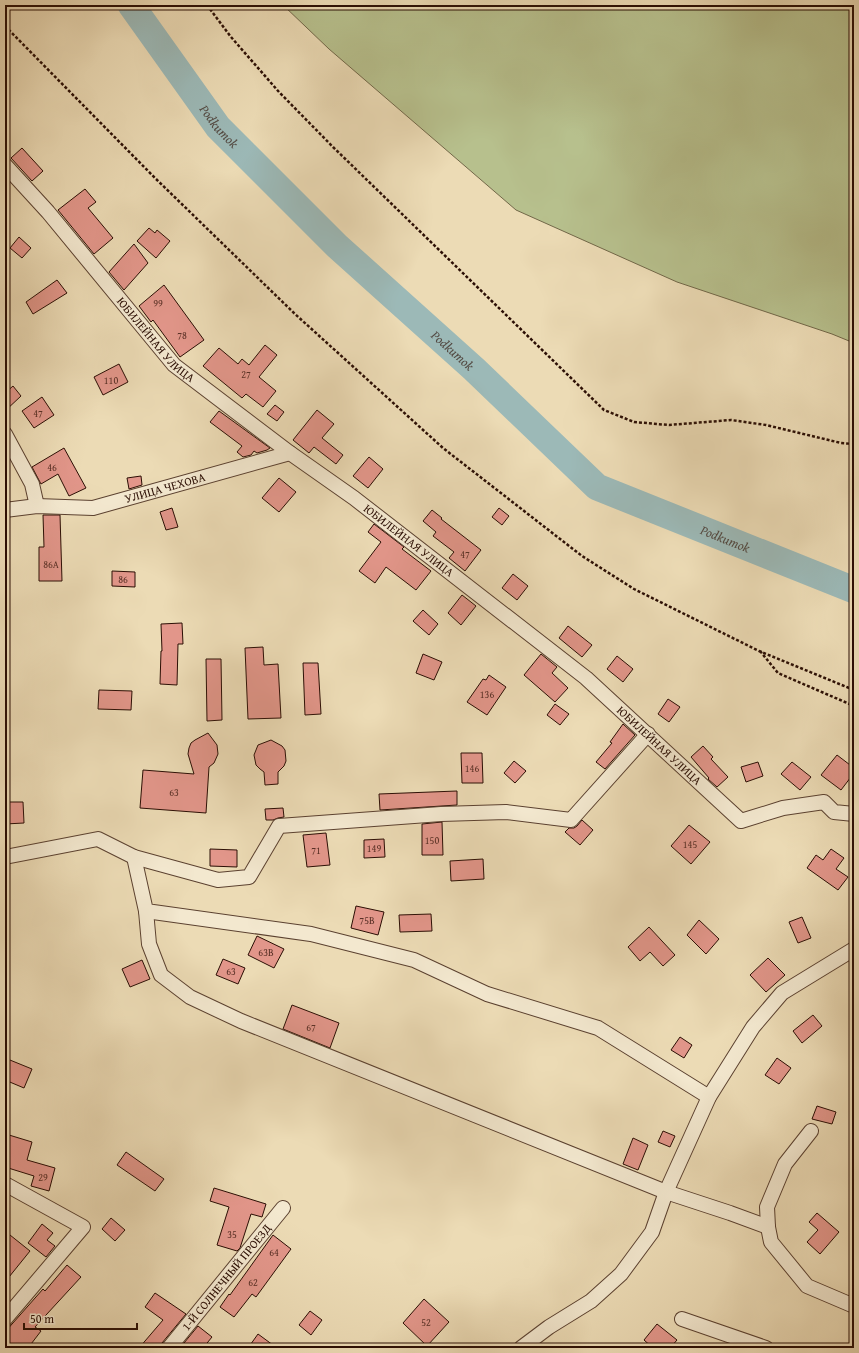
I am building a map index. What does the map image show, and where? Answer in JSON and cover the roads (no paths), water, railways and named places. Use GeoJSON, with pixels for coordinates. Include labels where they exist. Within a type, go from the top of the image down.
{"type":"FeatureCollection","features":[{"type":"Feature","properties":{"kind":"street","name":"ЮБИЛЕЙНАЯ УЛИЦА"},"geometry":{"type":"LineString","coordinates":[[5,165],[48,212],[174,365],[290,453],[354,498],[516,622],[586,678],[741,821],[783,808],[824,802],[834,812],[854,814]]}},
{"type":"Feature","properties":{"kind":"street"},"geometry":{"type":"LineString","coordinates":[[5,434],[32,484],[37,506]]}},
{"type":"Feature","properties":{"kind":"street","name":"УЛИЦА ЧЕХОВА"},"geometry":{"type":"LineString","coordinates":[[5,510],[37,506],[93,508],[290,453]]}},
{"type":"Feature","properties":{"kind":"street"},"geometry":{"type":"LineString","coordinates":[[5,857],[98,839],[134,857],[218,880],[249,877],[279,826],[441,814],[499,812],[571,820],[648,734]]}},
{"type":"Feature","properties":{"kind":"street"},"geometry":{"type":"LineString","coordinates":[[134,857],[146,911],[149,944],[161,975],[190,997],[241,1021],[666,1192],[768,1227]]}},
{"type":"Feature","properties":{"kind":"street"},"geometry":{"type":"LineString","coordinates":[[146,911],[311,934],[414,960],[487,994],[598,1028],[709,1097]]}},
{"type":"Feature","properties":{"kind":"street"},"geometry":{"type":"LineString","coordinates":[[521,1348],[549,1327],[591,1301],[621,1274],[652,1232],[666,1192],[709,1097],[753,1027],[782,994],[854,949]]}},
{"type":"Feature","properties":{"kind":"street"},"geometry":{"type":"LineString","coordinates":[[811,1131],[785,1164],[767,1207],[768,1227],[771,1242],[807,1286],[854,1306]]}},
{"type":"Feature","properties":{"kind":"street"},"geometry":{"type":"LineString","coordinates":[[5,1184],[82,1227],[5,1319]]}},
{"type":"Feature","properties":{"kind":"street","name":"1-Й СОЛНЕЧНЫЙ ПРОЕЗД"},"geometry":{"type":"LineString","coordinates":[[169,1348],[283,1208]]}},
{"type":"Feature","properties":{"kind":"street"},"geometry":{"type":"LineString","coordinates":[[682,1319],[766,1348]]}},
{"type":"Feature","properties":{"kind":"waterway","name":"Podkumok"},"geometry":{"type":"LineString","coordinates":[[131,5],[218,127],[337,246],[474,369],[597,487],[854,590]]}}]}
